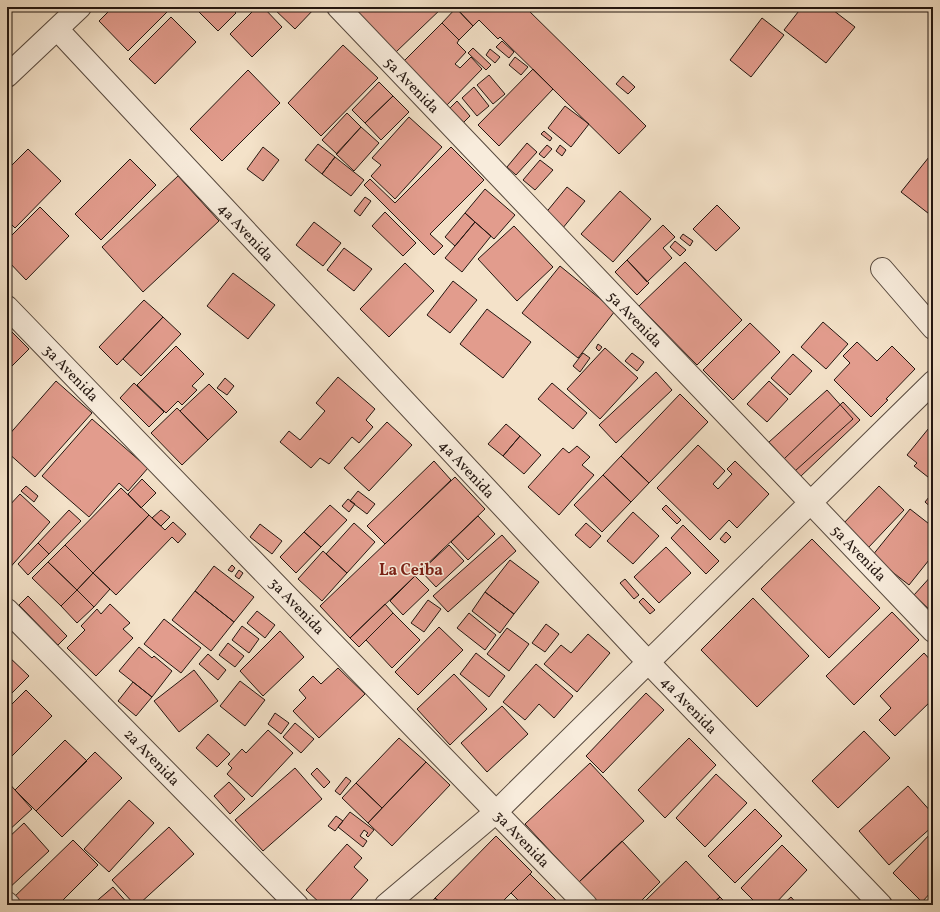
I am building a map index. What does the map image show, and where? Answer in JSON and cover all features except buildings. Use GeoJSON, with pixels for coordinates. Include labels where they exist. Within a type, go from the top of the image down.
{"type":"FeatureCollection","features":[{"type":"Feature","properties":{"kind":"street"},"geometry":{"type":"LineString","coordinates":[[7,76],[80,7]]}},
{"type":"Feature","properties":{"kind":"street","name":"5a Avenida"},"geometry":{"type":"LineString","coordinates":[[338,7],[933,631]]}},
{"type":"Feature","properties":{"kind":"street","name":"4a Avenida"},"geometry":{"type":"LineString","coordinates":[[57,29],[648,662],[880,905]]}},
{"type":"Feature","properties":{"kind":"street"},"geometry":{"type":"LineString","coordinates":[[882,269],[933,328]]}},
{"type":"Feature","properties":{"kind":"street","name":"3a Avenida"},"geometry":{"type":"LineString","coordinates":[[7,307],[586,905]]}},
{"type":"Feature","properties":{"kind":"street"},"geometry":{"type":"LineString","coordinates":[[386,905],[496,812],[933,382]]}},
{"type":"Feature","properties":{"kind":"street","name":"2a Avenida"},"geometry":{"type":"LineString","coordinates":[[7,610],[297,905]]}},
{"type":"Feature","properties":{"kind":"district","name":"La Ceiba"},"geometry":{"type":"Point","coordinates":[411,569]}}]}
